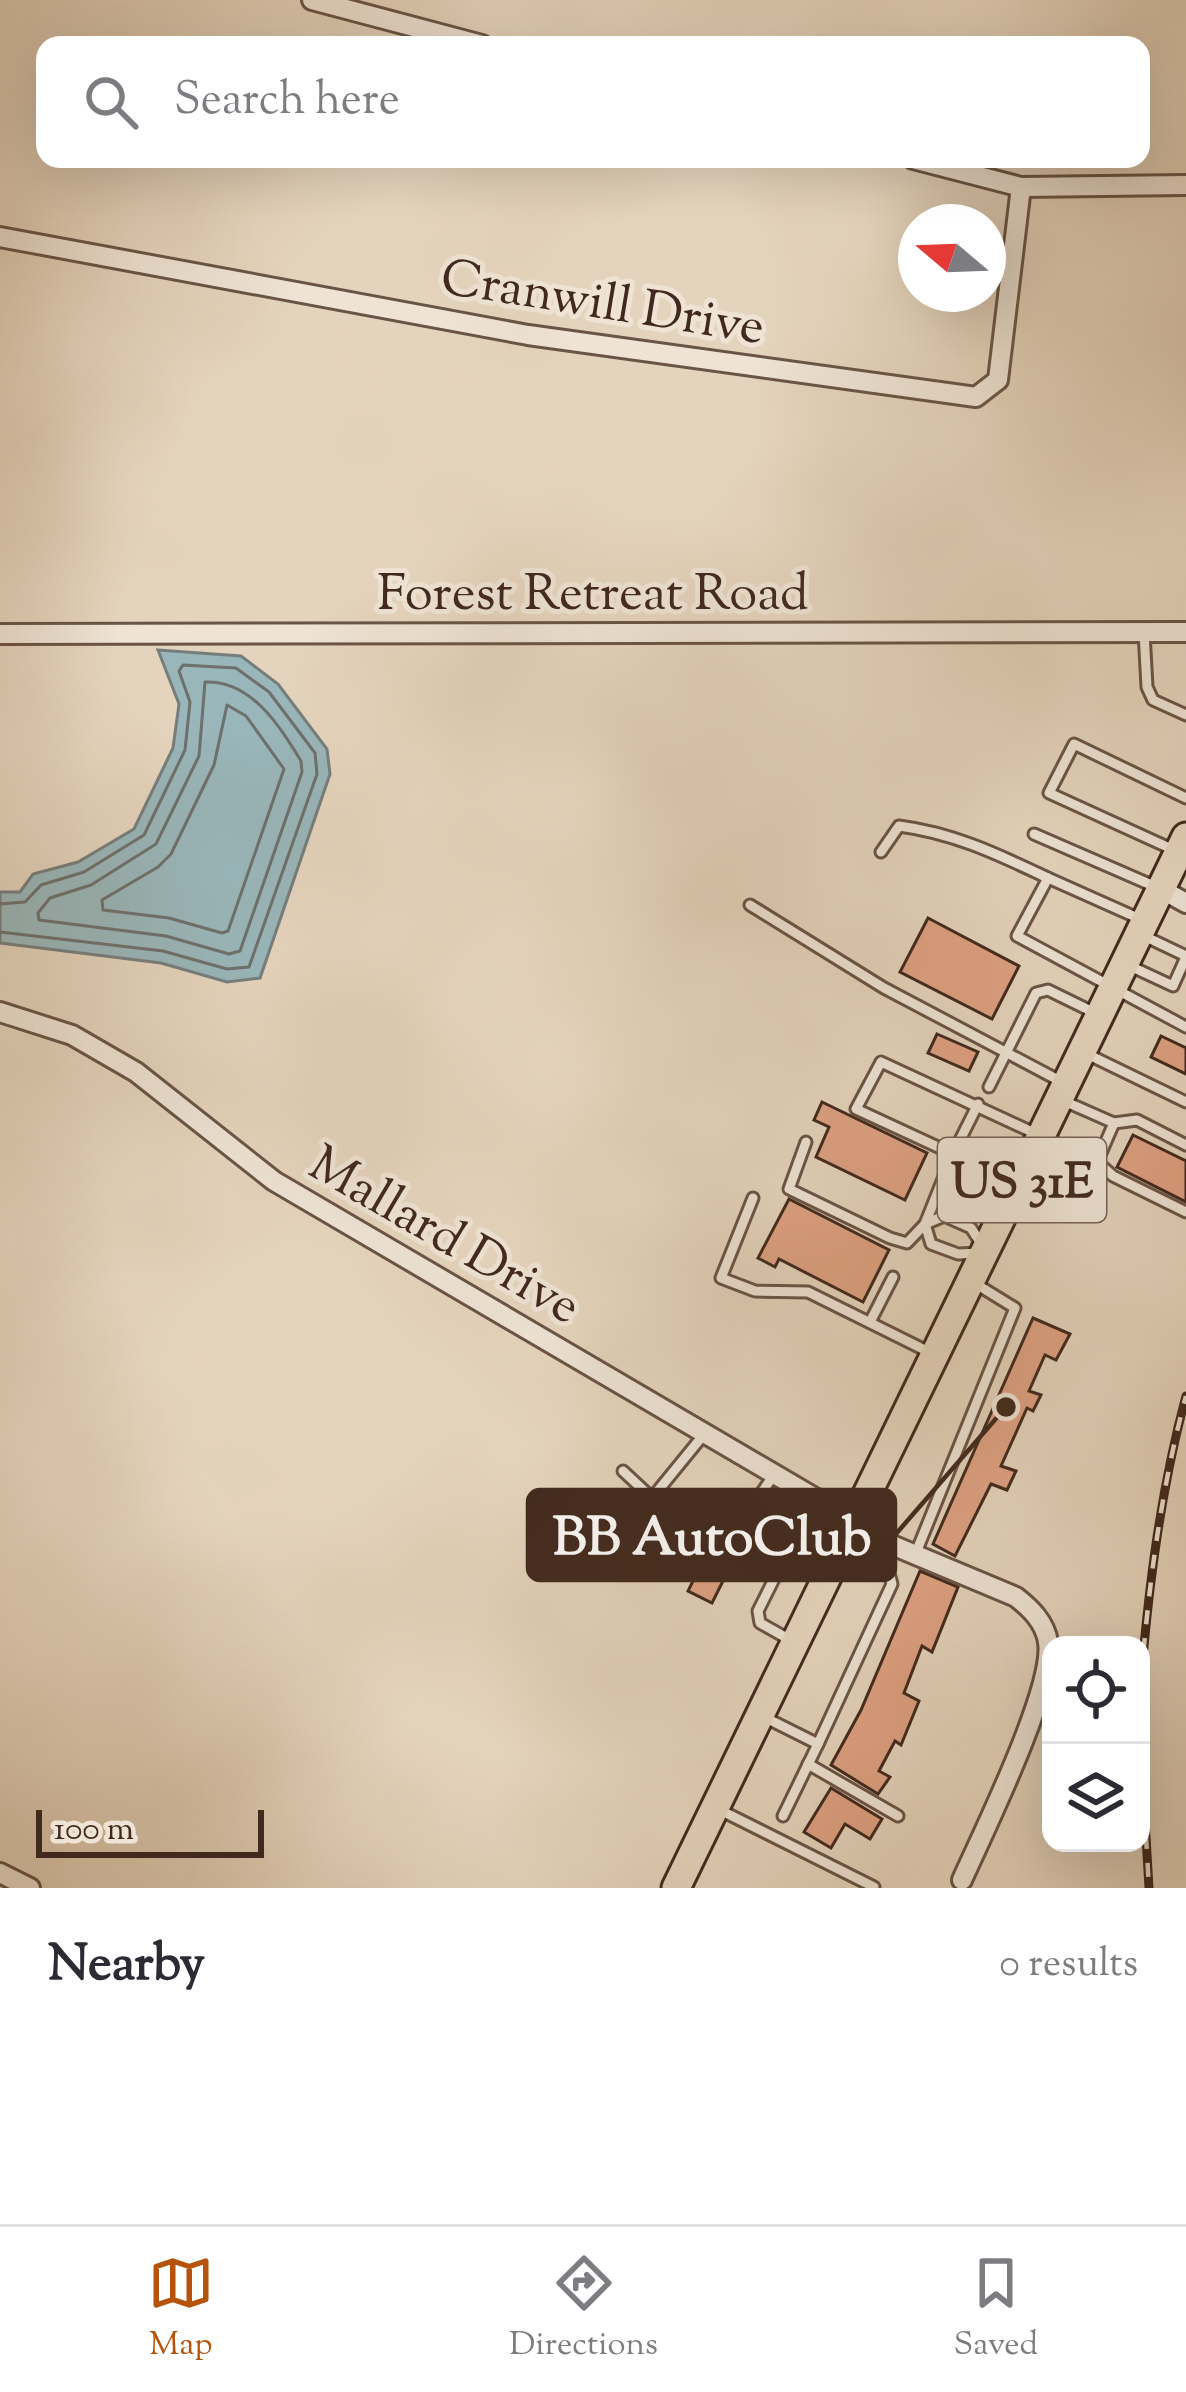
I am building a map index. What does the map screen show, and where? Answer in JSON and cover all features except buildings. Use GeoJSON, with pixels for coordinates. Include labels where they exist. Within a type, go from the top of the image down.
{"type":"FeatureCollection","features":[{"type":"Feature","properties":{"kind":"main road","name":"US 31E"},"geometry":{"type":"LineString","coordinates":[[676,1888],[1142,928],[1173,896],[1182,844]]}},
{"type":"Feature","properties":{"kind":"street"},"geometry":{"type":"LineString","coordinates":[[312,0],[448,36]]}},
{"type":"Feature","properties":{"kind":"street"},"geometry":{"type":"LineString","coordinates":[[947,168],[1021,188],[1186,185]]}},
{"type":"Feature","properties":{"kind":"street","name":"Cranwill Drive"},"geometry":{"type":"LineString","coordinates":[[0,237],[528,335],[976,397],[998,380],[1021,188]]}},
{"type":"Feature","properties":{"kind":"street","name":"Forest Retreat Road"},"geometry":{"type":"LineString","coordinates":[[0,634],[1186,632]]}},
{"type":"Feature","properties":{"kind":"street","name":"Mallard Drive"},"geometry":{"type":"LineString","coordinates":[[0,1012],[73,1035],[136,1072],[274,1181],[880,1540],[1016,1597],[1031,1608],[1048,1640],[1042,1687],[962,1880]]}},
{"type":"Feature","properties":{"kind":"street"},"geometry":{"type":"LineString","coordinates":[[0,1874],[30,1888]]}},
{"type":"Feature","properties":{"kind":"lane"},"geometry":{"type":"LineString","coordinates":[[1144,632],[1147,686],[1153,700],[1186,715]]}},
{"type":"Feature","properties":{"kind":"lane"},"geometry":{"type":"LineString","coordinates":[[1182,844],[1049,793],[1074,744],[1186,798]]}},
{"type":"Feature","properties":{"kind":"lane"},"geometry":{"type":"LineString","coordinates":[[881,852],[899,826],[966,840],[1048,878],[1186,956],[1173,986],[1120,975],[1017,936],[1048,878]]}},
{"type":"Feature","properties":{"kind":"lane"},"geometry":{"type":"LineString","coordinates":[[1034,834],[1173,896]]}},
{"type":"Feature","properties":{"kind":"lane"},"geometry":{"type":"LineString","coordinates":[[750,904],[884,988],[1006,1053],[1114,1123],[1137,1120],[1186,1145]]}},
{"type":"Feature","properties":{"kind":"lane"},"geometry":{"type":"LineString","coordinates":[[1120,975],[1186,1027]]}},
{"type":"Feature","properties":{"kind":"lane"},"geometry":{"type":"LineString","coordinates":[[989,1087],[1032,1000],[1043,989],[1100,1015]]}},
{"type":"Feature","properties":{"kind":"lane"},"geometry":{"type":"LineString","coordinates":[[1083,1052],[1186,1102]]}},
{"type":"Feature","properties":{"kind":"lane"},"geometry":{"type":"LineString","coordinates":[[953,1154],[856,1108],[881,1062],[1097,1162],[1113,1176],[1186,1212]]}},
{"type":"Feature","properties":{"kind":"lane"},"geometry":{"type":"LineString","coordinates":[[806,1142],[789,1189],[907,1243],[926,1224],[944,1216],[971,1228],[987,1252],[958,1254],[931,1244],[926,1224],[977,1104]]}},
{"type":"Feature","properties":{"kind":"lane"},"geometry":{"type":"LineString","coordinates":[[1097,1162],[1114,1123]]}},
{"type":"Feature","properties":{"kind":"lane"},"geometry":{"type":"LineString","coordinates":[[753,1198],[721,1278],[755,1291],[808,1292],[936,1355]]}},
{"type":"Feature","properties":{"kind":"lane"},"geometry":{"type":"LineString","coordinates":[[870,1322],[893,1277]]}},
{"type":"Feature","properties":{"kind":"lane"},"geometry":{"type":"LineString","coordinates":[[916,1555],[1015,1307],[972,1282]]}},
{"type":"Feature","properties":{"kind":"lane"},"geometry":{"type":"LineString","coordinates":[[623,1471],[652,1498],[704,1433]]}},
{"type":"Feature","properties":{"kind":"lane"},"geometry":{"type":"LineString","coordinates":[[774,1474],[758,1498],[791,1545],[889,1573],[892,1584],[783,1816]]}},
{"type":"Feature","properties":{"kind":"lane"},"geometry":{"type":"LineString","coordinates":[[791,1545],[758,1611],[760,1623],[796,1643]]}},
{"type":"Feature","properties":{"kind":"lane"},"geometry":{"type":"LineString","coordinates":[[761,1715],[818,1744]]}},
{"type":"Feature","properties":{"kind":"lane"},"geometry":{"type":"LineString","coordinates":[[808,1764],[898,1816]]}},
{"type":"Feature","properties":{"kind":"lane"},"geometry":{"type":"LineString","coordinates":[[715,1808],[874,1887]]}},
{"type":"Feature","properties":{"kind":"water"},"geometry":{"type":"Polygon","coordinates":[[[158,650],[241,656],[278,684],[327,749],[330,774],[260,978],[227,982],[161,963],[0,943],[0,892],[20,892],[33,874],[78,862],[134,829],[173,748],[179,704],[158,650]]]}},
{"type":"Feature","properties":{"kind":"railway"},"geometry":{"type":"LineString","coordinates":[[1145,1636],[1157,1536],[1186,1396]]}},
{"type":"Feature","properties":{"kind":"railway"},"geometry":{"type":"LineString","coordinates":[[1147,1852],[1149,1888]]}},
{"type":"Feature","properties":{"kind":"place","name":"BB AutoClub"},"geometry":{"type":"Point","coordinates":[1006,1407]}}]}
